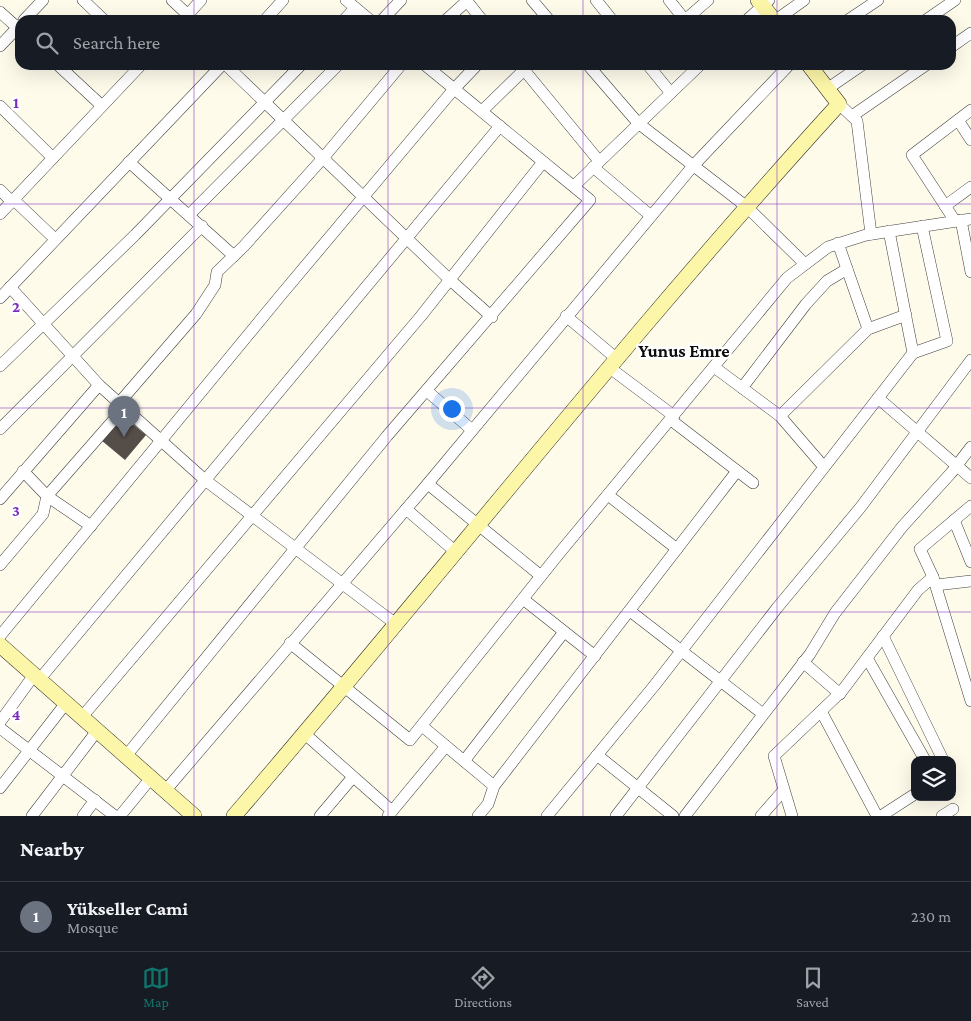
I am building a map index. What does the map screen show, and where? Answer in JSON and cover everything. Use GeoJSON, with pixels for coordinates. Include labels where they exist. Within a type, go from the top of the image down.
{"type":"FeatureCollection","features":[{"type":"Feature","properties":{"kind":"main road"},"geometry":{"type":"LineString","coordinates":[[763,2],[772,15]]}},
{"type":"Feature","properties":{"kind":"main road"},"geometry":{"type":"LineString","coordinates":[[237,815],[746,207],[839,104],[813,70]]}},
{"type":"Feature","properties":{"kind":"main road"},"geometry":{"type":"LineString","coordinates":[[0,645],[151,778],[190,815]]}},
{"type":"Feature","properties":{"kind":"street"},"geometry":{"type":"LineString","coordinates":[[30,15],[43,0]]}},
{"type":"Feature","properties":{"kind":"street"},"geometry":{"type":"LineString","coordinates":[[83,0],[99,15]]}},
{"type":"Feature","properties":{"kind":"street"},"geometry":{"type":"LineString","coordinates":[[172,0],[183,15]]}},
{"type":"Feature","properties":{"kind":"street"},"geometry":{"type":"LineString","coordinates":[[187,15],[201,0]]}},
{"type":"Feature","properties":{"kind":"street"},"geometry":{"type":"LineString","coordinates":[[387,15],[401,0]]}},
{"type":"Feature","properties":{"kind":"street"},"geometry":{"type":"LineString","coordinates":[[451,15],[466,0],[478,15]]}},
{"type":"Feature","properties":{"kind":"street"},"geometry":{"type":"LineString","coordinates":[[532,0],[545,15]]}},
{"type":"Feature","properties":{"kind":"street"},"geometry":{"type":"LineString","coordinates":[[596,0],[608,15]]}},
{"type":"Feature","properties":{"kind":"street"},"geometry":{"type":"LineString","coordinates":[[669,0],[681,15]]}},
{"type":"Feature","properties":{"kind":"street"},"geometry":{"type":"LineString","coordinates":[[691,15],[708,0]]}},
{"type":"Feature","properties":{"kind":"street"},"geometry":{"type":"LineString","coordinates":[[782,15],[804,0]]}},
{"type":"Feature","properties":{"kind":"street"},"geometry":{"type":"LineString","coordinates":[[856,15],[878,0]]}},
{"type":"Feature","properties":{"kind":"street"},"geometry":{"type":"LineString","coordinates":[[933,15],[955,0]]}},
{"type":"Feature","properties":{"kind":"street"},"geometry":{"type":"LineString","coordinates":[[268,15],[279,1]]}},
{"type":"Feature","properties":{"kind":"street"},"geometry":{"type":"LineString","coordinates":[[751,15],[763,2]]}},
{"type":"Feature","properties":{"kind":"street"},"geometry":{"type":"LineString","coordinates":[[350,4],[364,15]]}},
{"type":"Feature","properties":{"kind":"street"},"geometry":{"type":"LineString","coordinates":[[0,12],[15,22]]}},
{"type":"Feature","properties":{"kind":"street"},"geometry":{"type":"LineString","coordinates":[[0,46],[15,31]]}},
{"type":"Feature","properties":{"kind":"street"},"geometry":{"type":"LineString","coordinates":[[956,44],[971,33]]}},
{"type":"Feature","properties":{"kind":"street"},"geometry":{"type":"LineString","coordinates":[[63,70],[102,106]]}},
{"type":"Feature","properties":{"kind":"street"},"geometry":{"type":"LineString","coordinates":[[0,214],[136,70]]}},
{"type":"Feature","properties":{"kind":"street"},"geometry":{"type":"LineString","coordinates":[[0,298],[217,70]]}},
{"type":"Feature","properties":{"kind":"street"},"geometry":{"type":"LineString","coordinates":[[231,70],[324,157],[449,279],[492,317]]}},
{"type":"Feature","properties":{"kind":"street"},"geometry":{"type":"LineString","coordinates":[[0,366],[170,199],[296,70]]}},
{"type":"Feature","properties":{"kind":"street"},"geometry":{"type":"LineString","coordinates":[[189,215],[333,70]]}},
{"type":"Feature","properties":{"kind":"street"},"geometry":{"type":"LineString","coordinates":[[0,565],[43,514],[47,496],[196,314],[215,285],[217,272],[234,256],[324,157],[397,70]]}},
{"type":"Feature","properties":{"kind":"street"},"geometry":{"type":"LineString","coordinates":[[126,756],[427,391],[590,200],[432,70]]}},
{"type":"Feature","properties":{"kind":"street"},"geometry":{"type":"LineString","coordinates":[[0,636],[363,197],[454,89],[473,70]]}},
{"type":"Feature","properties":{"kind":"street"},"geometry":{"type":"LineString","coordinates":[[482,111],[519,70]]}},
{"type":"Feature","properties":{"kind":"street"},"geometry":{"type":"LineString","coordinates":[[524,70],[596,164],[651,216]]}},
{"type":"Feature","properties":{"kind":"street"},"geometry":{"type":"LineString","coordinates":[[592,70],[638,123],[746,207],[805,264]]}},
{"type":"Feature","properties":{"kind":"street"},"geometry":{"type":"LineString","coordinates":[[652,70],[670,92]]}},
{"type":"Feature","properties":{"kind":"street"},"geometry":{"type":"LineString","coordinates":[[574,186],[694,70]]}},
{"type":"Feature","properties":{"kind":"street"},"geometry":{"type":"LineString","coordinates":[[165,791],[428,484],[566,316],[693,166],[784,70]]}},
{"type":"Feature","properties":{"kind":"street"},"geometry":{"type":"LineString","coordinates":[[827,89],[855,70]]}},
{"type":"Feature","properties":{"kind":"street"},"geometry":{"type":"LineString","coordinates":[[852,116],[919,70]]}},
{"type":"Feature","properties":{"kind":"street"},"geometry":{"type":"LineString","coordinates":[[839,104],[857,121],[871,234]]}},
{"type":"Feature","properties":{"kind":"street"},"geometry":{"type":"LineString","coordinates":[[0,106],[53,158]]}},
{"type":"Feature","properties":{"kind":"street"},"geometry":{"type":"LineString","coordinates":[[971,110],[912,155],[945,206],[962,220],[971,272]]}},
{"type":"Feature","properties":{"kind":"street"},"geometry":{"type":"LineString","coordinates":[[958,120],[971,140]]}},
{"type":"Feature","properties":{"kind":"street"},"geometry":{"type":"LineString","coordinates":[[0,722],[205,480],[500,126]]}},
{"type":"Feature","properties":{"kind":"street"},"geometry":{"type":"LineString","coordinates":[[129,162],[234,256]]}},
{"type":"Feature","properties":{"kind":"street"},"geometry":{"type":"LineString","coordinates":[[82,717],[449,279],[544,162]]}},
{"type":"Feature","properties":{"kind":"street"},"geometry":{"type":"LineString","coordinates":[[945,206],[971,187]]}},
{"type":"Feature","properties":{"kind":"street"},"geometry":{"type":"LineString","coordinates":[[0,190],[56,239]]}},
{"type":"Feature","properties":{"kind":"street"},"geometry":{"type":"LineString","coordinates":[[290,643],[410,740],[522,599],[787,278],[828,247],[838,243],[871,234],[962,220]]}},
{"type":"Feature","properties":{"kind":"street"},"geometry":{"type":"LineString","coordinates":[[0,430],[202,226]]}},
{"type":"Feature","properties":{"kind":"street"},"geometry":{"type":"LineString","coordinates":[[547,816],[682,650],[914,353],[947,341],[922,226]]}},
{"type":"Feature","properties":{"kind":"street"},"geometry":{"type":"LineString","coordinates":[[889,231],[914,353]]}},
{"type":"Feature","properties":{"kind":"street"},"geometry":{"type":"LineString","coordinates":[[838,243],[868,329]]}},
{"type":"Feature","properties":{"kind":"street"},"geometry":{"type":"LineString","coordinates":[[742,388],[806,304],[827,280],[847,269]]}},
{"type":"Feature","properties":{"kind":"street"},"geometry":{"type":"LineString","coordinates":[[10,288],[99,385],[205,480],[251,516],[343,582],[397,625]]}},
{"type":"Feature","properties":{"kind":"street"},"geometry":{"type":"LineString","coordinates":[[780,416],[868,329],[906,315]]}},
{"type":"Feature","properties":{"kind":"street"},"geometry":{"type":"LineString","coordinates":[[566,316],[672,418],[753,483]]}},
{"type":"Feature","properties":{"kind":"street"},"geometry":{"type":"LineString","coordinates":[[616,816],[971,360]]}},
{"type":"Feature","properties":{"kind":"street"},"geometry":{"type":"LineString","coordinates":[[714,368],[780,416],[824,467]]}},
{"type":"Feature","properties":{"kind":"street"},"geometry":{"type":"LineString","coordinates":[[1,496],[99,385]]}},
{"type":"Feature","properties":{"kind":"street"},"geometry":{"type":"LineString","coordinates":[[427,391],[472,430]]}},
{"type":"Feature","properties":{"kind":"street"},"geometry":{"type":"LineString","coordinates":[[878,398],[918,430],[971,478]]}},
{"type":"Feature","properties":{"kind":"street"},"geometry":{"type":"LineString","coordinates":[[685,816],[804,662],[847,598],[902,527],[971,447]]}},
{"type":"Feature","properties":{"kind":"street"},"geometry":{"type":"LineString","coordinates":[[24,471],[47,496],[91,526]]}},
{"type":"Feature","properties":{"kind":"street"},"geometry":{"type":"LineString","coordinates":[[478,816],[488,804],[494,786],[596,656],[736,471]]}},
{"type":"Feature","properties":{"kind":"street"},"geometry":{"type":"LineString","coordinates":[[428,484],[541,576]]}},
{"type":"Feature","properties":{"kind":"street"},"geometry":{"type":"LineString","coordinates":[[608,495],[677,549]]}},
{"type":"Feature","properties":{"kind":"street"},"geometry":{"type":"LineString","coordinates":[[971,506],[920,549],[966,666],[971,701]]}},
{"type":"Feature","properties":{"kind":"street"},"geometry":{"type":"LineString","coordinates":[[406,509],[457,553]]}},
{"type":"Feature","properties":{"kind":"street"},"geometry":{"type":"LineString","coordinates":[[954,520],[971,562]]}},
{"type":"Feature","properties":{"kind":"street"},"geometry":{"type":"LineString","coordinates":[[792,816],[774,756],[840,694],[918,590],[934,581],[971,582]]}},
{"type":"Feature","properties":{"kind":"street"},"geometry":{"type":"LineString","coordinates":[[522,599],[596,656]]}},
{"type":"Feature","properties":{"kind":"street"},"geometry":{"type":"LineString","coordinates":[[630,611],[763,714]]}},
{"type":"Feature","properties":{"kind":"street"},"geometry":{"type":"LineString","coordinates":[[464,761],[564,632]]}},
{"type":"Feature","properties":{"kind":"street"},"geometry":{"type":"LineString","coordinates":[[882,636],[941,756]]}},
{"type":"Feature","properties":{"kind":"street"},"geometry":{"type":"LineString","coordinates":[[867,658],[923,756]]}},
{"type":"Feature","properties":{"kind":"street"},"geometry":{"type":"LineString","coordinates":[[804,662],[840,694]]}},
{"type":"Feature","properties":{"kind":"street"},"geometry":{"type":"LineString","coordinates":[[0,788],[66,703]]}},
{"type":"Feature","properties":{"kind":"street"},"geometry":{"type":"LineString","coordinates":[[821,711],[877,816]]}},
{"type":"Feature","properties":{"kind":"street"},"geometry":{"type":"LineString","coordinates":[[422,726],[494,786]]}},
{"type":"Feature","properties":{"kind":"street"},"geometry":{"type":"LineString","coordinates":[[0,728],[115,816]]}},
{"type":"Feature","properties":{"kind":"street"},"geometry":{"type":"LineString","coordinates":[[32,816],[97,731]]}},
{"type":"Feature","properties":{"kind":"street"},"geometry":{"type":"LineString","coordinates":[[305,734],[353,777],[390,814],[446,746]]}},
{"type":"Feature","properties":{"kind":"street"},"geometry":{"type":"LineString","coordinates":[[597,755],[673,816]]}},
{"type":"Feature","properties":{"kind":"street"},"geometry":{"type":"LineString","coordinates":[[320,816],[353,777]]}},
{"type":"Feature","properties":{"kind":"street"},"geometry":{"type":"LineString","coordinates":[[120,816],[151,778]]}},
{"type":"Feature","properties":{"kind":"street"},"geometry":{"type":"LineString","coordinates":[[761,816],[783,791]]}},
{"type":"Feature","properties":{"kind":"street"},"geometry":{"type":"LineString","coordinates":[[881,816],[911,797]]}},
{"type":"Feature","properties":{"kind":"street"},"geometry":{"type":"LineString","coordinates":[[83,816],[95,800]]}},
{"type":"Feature","properties":{"kind":"street"},"geometry":{"type":"LineString","coordinates":[[942,816],[953,809]]}},
{"type":"Feature","properties":{"kind":"building"},"geometry":{"type":"Polygon","coordinates":[[[122,415],[146,435],[125,460],[101,440],[122,415]]]}},
{"type":"Feature","properties":{"kind":"place","name":"Yükseller Cami"},"geometry":{"type":"Point","coordinates":[124,437]}},
{"type":"Feature","properties":{"kind":"district","name":"Yunus Emre"},"geometry":{"type":"Point","coordinates":[684,351]}}]}
